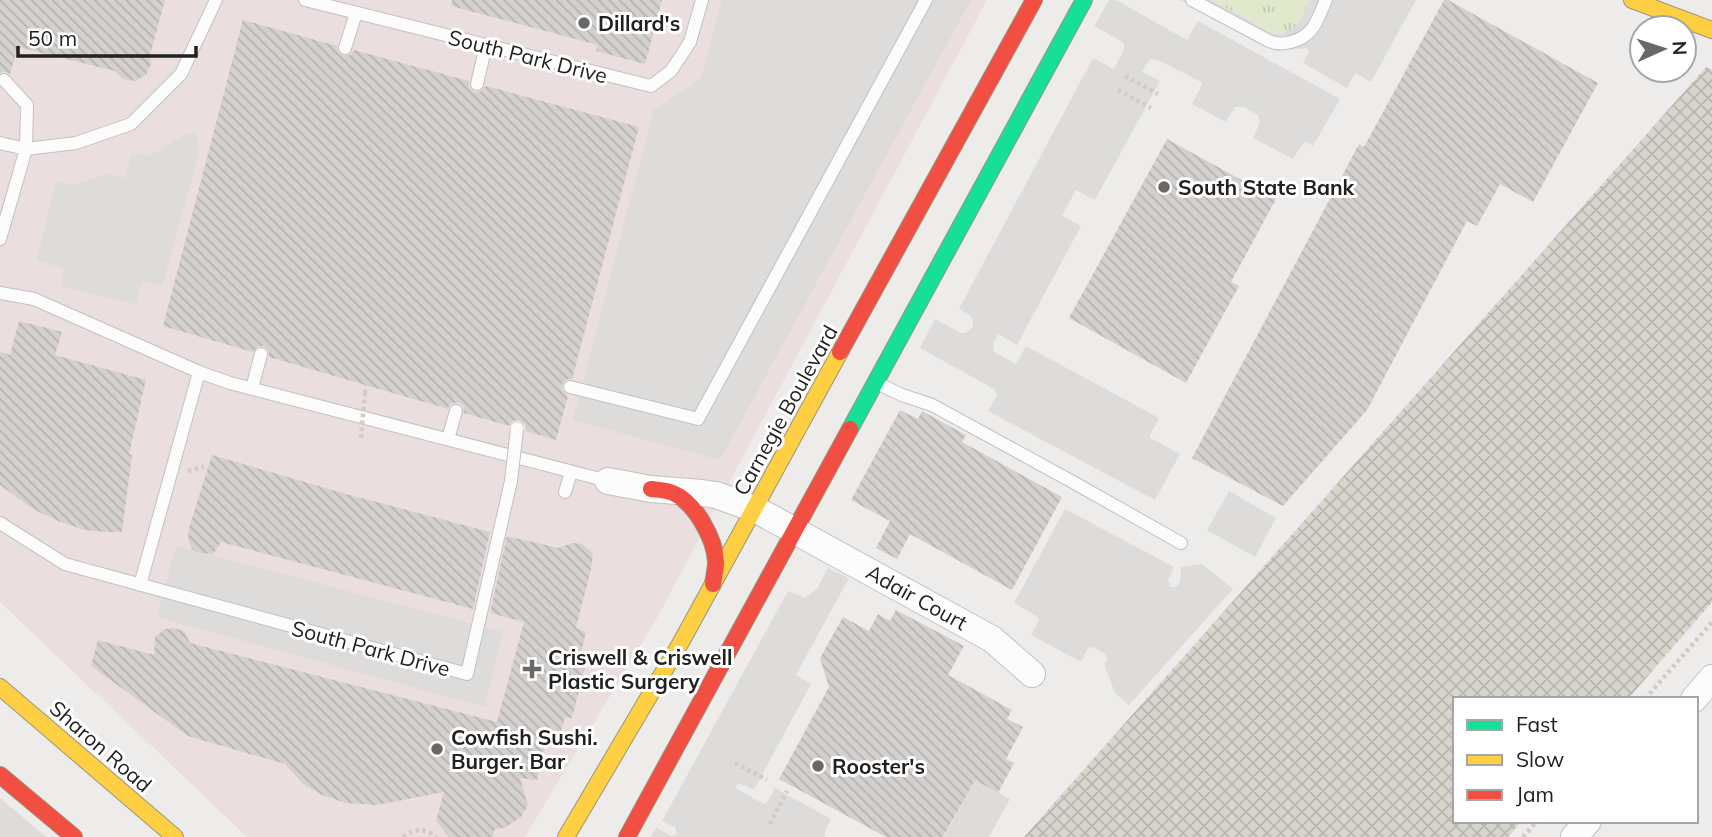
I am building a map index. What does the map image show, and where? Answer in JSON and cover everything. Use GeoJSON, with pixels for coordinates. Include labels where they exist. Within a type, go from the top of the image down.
{"type":"FeatureCollection","features":[{"type":"Feature","properties":{"kind":"street","name":"Carnegie Boulevard"},"geometry":{"type":"LineString","coordinates":[[566,837],[680,644],[1034,0]]}},
{"type":"Feature","properties":{"kind":"street"},"geometry":{"type":"LineString","coordinates":[[627,837],[1084,0]]}},
{"type":"Feature","properties":{"kind":"street"},"geometry":{"type":"LineString","coordinates":[[1632,0],[1712,30]]}},
{"type":"Feature","properties":{"kind":"street"},"geometry":{"type":"LineString","coordinates":[[608,481],[674,494],[694,511],[714,551],[716,566],[713,584]]}},
{"type":"Feature","properties":{"kind":"street"},"geometry":{"type":"LineString","coordinates":[[651,489],[716,495],[755,509],[794,529]]}},
{"type":"Feature","properties":{"kind":"street","name":"Adair Court"},"geometry":{"type":"LineString","coordinates":[[794,529],[992,639],[1032,674]]}},
{"type":"Feature","properties":{"kind":"street"},"geometry":{"type":"LineString","coordinates":[[1696,697],[1712,678]]}},
{"type":"Feature","properties":{"kind":"street","name":"Sharon Road"},"geometry":{"type":"LineString","coordinates":[[0,687],[176,837]]}},
{"type":"Feature","properties":{"kind":"street"},"geometry":{"type":"LineString","coordinates":[[0,775],[45,828],[74,837]]}},
{"type":"Feature","properties":{"kind":"street"},"geometry":{"type":"LineString","coordinates":[[1574,837],[1586,823]]}},
{"type":"Feature","properties":{"kind":"lane"},"geometry":{"type":"LineString","coordinates":[[0,143],[26,149],[76,143],[131,124],[181,74],[216,0]]}},
{"type":"Feature","properties":{"kind":"lane","name":"South Park Drive"},"geometry":{"type":"LineString","coordinates":[[305,0],[651,86],[671,71],[691,42],[702,0]]}},
{"type":"Feature","properties":{"kind":"lane"},"geometry":{"type":"LineString","coordinates":[[570,387],[698,419],[926,0]]}},
{"type":"Feature","properties":{"kind":"lane"},"geometry":{"type":"LineString","coordinates":[[1192,0],[1279,44],[1303,38],[1309,33],[1326,0]]}},
{"type":"Feature","properties":{"kind":"lane"},"geometry":{"type":"LineString","coordinates":[[345,48],[356,13]]}},
{"type":"Feature","properties":{"kind":"lane"},"geometry":{"type":"LineString","coordinates":[[477,83],[486,45]]}},
{"type":"Feature","properties":{"kind":"lane"},"geometry":{"type":"LineString","coordinates":[[0,239],[26,149],[27,105],[4,80]]}},
{"type":"Feature","properties":{"kind":"lane"},"geometry":{"type":"LineString","coordinates":[[0,293],[34,299],[199,372],[230,383],[608,481]]}},
{"type":"Feature","properties":{"kind":"lane"},"geometry":{"type":"LineString","coordinates":[[252,388],[261,354]]}},
{"type":"Feature","properties":{"kind":"lane"},"geometry":{"type":"LineString","coordinates":[[141,585],[199,372]]}},
{"type":"Feature","properties":{"kind":"lane"},"geometry":{"type":"LineString","coordinates":[[875,382],[932,405],[1181,543]]}},
{"type":"Feature","properties":{"kind":"lane"},"geometry":{"type":"LineString","coordinates":[[448,439],[456,411]]}},
{"type":"Feature","properties":{"kind":"lane","name":"South Park Drive"},"geometry":{"type":"LineString","coordinates":[[0,523],[65,564],[467,674],[506,506],[517,429]]}},
{"type":"Feature","properties":{"kind":"lane"},"geometry":{"type":"LineString","coordinates":[[565,492],[571,472]]}},
{"type":"Feature","properties":{"kind":"path"},"geometry":{"type":"LineString","coordinates":[[1125,76],[1158,94]]}},
{"type":"Feature","properties":{"kind":"path"},"geometry":{"type":"LineString","coordinates":[[1118,90],[1151,108]]}},
{"type":"Feature","properties":{"kind":"path"},"geometry":{"type":"LineString","coordinates":[[361,438],[366,385]]}},
{"type":"Feature","properties":{"kind":"path"},"geometry":{"type":"LineString","coordinates":[[1647,697],[1712,622]]}},
{"type":"Feature","properties":{"kind":"path"},"geometry":{"type":"LineString","coordinates":[[735,763],[767,780]]}},
{"type":"Feature","properties":{"kind":"path"},"geometry":{"type":"LineString","coordinates":[[770,824],[787,791]]}},
{"type":"Feature","properties":{"kind":"path"},"geometry":{"type":"LineString","coordinates":[[1523,837],[1535,823]]}},
{"type":"Feature","properties":{"kind":"path"},"geometry":{"type":"LineString","coordinates":[[403,837],[408,832],[423,830],[436,837]]}},
{"type":"Feature","properties":{"kind":"shaded area"},"geometry":{"type":"Polygon","coordinates":[[[0,0],[987,0],[657,618],[525,837],[247,837],[0,602],[0,0]]]}},
{"type":"Feature","properties":{"kind":"shaded area"},"geometry":{"type":"Polygon","coordinates":[[[722,0],[971,0],[720,460],[573,420],[654,109],[701,78],[722,0]]]}},
{"type":"Feature","properties":{"kind":"shaded area"},"geometry":{"type":"Polygon","coordinates":[[[1109,0],[1116,0],[1187,40],[1198,21],[1340,99],[1313,146],[1307,142],[1303,143],[1293,159],[1253,138],[1260,123],[1258,115],[1244,107],[1235,107],[1226,122],[1192,104],[1203,83],[1158,60],[1150,59],[1142,72],[1160,81],[1095,200],[1076,190],[1062,216],[1081,226],[1017,345],[998,334],[993,344],[994,352],[1016,364],[1026,346],[1159,418],[1149,437],[1180,454],[1155,500],[988,411],[997,395],[994,389],[920,348],[935,319],[961,333],[973,326],[970,315],[959,309],[1093,58],[1114,69],[1124,44],[1094,26],[1109,0]]]}},
{"type":"Feature","properties":{"kind":"shaded area"},"geometry":{"type":"Polygon","coordinates":[[[1180,0],[1213,0],[1272,33],[1282,34],[1299,21],[1310,0],[1416,0],[1371,82],[1355,73],[1347,88],[1303,63],[1309,52],[1307,48],[1277,51],[1180,0]]]}},
{"type":"Feature","properties":{"kind":"shaded area"},"geometry":{"type":"Polygon","coordinates":[[[1706,67],[1712,70],[1712,602],[1630,697],[1453,697],[1453,823],[1520,823],[1508,837],[1024,837],[1691,84],[1698,84],[1698,76],[1706,67]]]}},
{"type":"Feature","properties":{"kind":"shaded area"},"geometry":{"type":"Polygon","coordinates":[[[197,133],[199,154],[162,286],[142,281],[136,304],[61,286],[64,269],[37,260],[56,182],[74,185],[106,174],[125,178],[132,153],[147,156],[183,135],[197,133]]]}},
{"type":"Feature","properties":{"kind":"shaded area"},"geometry":{"type":"Polygon","coordinates":[[[1229,491],[1276,518],[1255,557],[1207,530],[1229,491]]]}},
{"type":"Feature","properties":{"kind":"shaded area"},"geometry":{"type":"Polygon","coordinates":[[[1065,509],[1174,567],[1168,580],[1170,587],[1178,585],[1181,567],[1202,564],[1233,589],[1129,705],[1115,693],[1104,663],[1107,661],[1105,654],[1092,647],[1088,648],[1081,662],[1031,635],[1038,617],[1014,603],[1065,509]]]}},
{"type":"Feature","properties":{"kind":"shaded area"},"geometry":{"type":"Polygon","coordinates":[[[176,546],[503,632],[485,707],[157,617],[176,546]]]}},
{"type":"Feature","properties":{"kind":"shaded area"},"geometry":{"type":"Polygon","coordinates":[[[828,568],[849,578],[796,675],[811,684],[754,790],[739,783],[736,786],[764,804],[775,788],[831,819],[825,837],[651,837],[656,828],[672,836],[677,834],[675,827],[662,821],[788,591],[805,598],[817,589],[828,568]]]}},
{"type":"Feature","properties":{"kind":"shaded area"},"geometry":{"type":"Polygon","coordinates":[[[975,780],[1010,799],[989,837],[944,837],[975,780]]]}},
{"type":"Feature","properties":{"kind":"shaded area"},"geometry":{"type":"Polygon","coordinates":[[[0,798],[46,837],[0,837],[0,798]]]}},
{"type":"Feature","properties":{"kind":"green space"},"geometry":{"type":"Polygon","coordinates":[[[1213,0],[1310,0],[1292,29],[1272,33],[1213,0]]]}},
{"type":"Feature","properties":{"kind":"building"},"geometry":{"type":"Polygon","coordinates":[[[0,0],[165,0],[150,55],[151,64],[146,75],[135,81],[123,79],[115,71],[18,47],[10,74],[0,72],[0,0]]]}},
{"type":"Feature","properties":{"kind":"building","name":"Dillard's"},"geometry":{"type":"Polygon","coordinates":[[[452,0],[662,0],[645,64],[596,51],[598,45],[451,6],[452,0]]]}},
{"type":"Feature","properties":{"kind":"building"},"geometry":{"type":"Polygon","coordinates":[[[1444,0],[1598,83],[1533,202],[1500,184],[1477,226],[1467,221],[1367,410],[1283,506],[1192,458],[1359,144],[1364,147],[1444,0]]]}},
{"type":"Feature","properties":{"kind":"building"},"geometry":{"type":"Polygon","coordinates":[[[243,20],[337,46],[338,53],[343,56],[350,55],[354,50],[469,81],[469,87],[474,92],[480,92],[486,86],[639,127],[572,379],[567,379],[562,384],[562,390],[568,396],[556,440],[526,431],[525,425],[519,420],[513,421],[509,426],[464,413],[463,405],[458,402],[450,404],[448,409],[269,357],[269,351],[264,346],[258,346],[253,352],[163,326],[243,20]]]}},
{"type":"Feature","properties":{"kind":"building"},"geometry":{"type":"Polygon","coordinates":[[[1167,139],[1276,199],[1231,282],[1239,286],[1186,383],[1069,318],[1167,139]]]}},
{"type":"Feature","properties":{"kind":"building"},"geometry":{"type":"Polygon","coordinates":[[[19,321],[62,332],[55,355],[146,380],[129,454],[132,455],[122,532],[85,530],[58,521],[33,509],[0,485],[0,352],[10,355],[19,321]]]}},
{"type":"Feature","properties":{"kind":"building"},"geometry":{"type":"Polygon","coordinates":[[[900,410],[918,419],[922,411],[966,435],[962,442],[1062,497],[1012,590],[910,534],[897,559],[876,548],[890,521],[851,500],[900,410]]]}},
{"type":"Feature","properties":{"kind":"building"},"geometry":{"type":"Polygon","coordinates":[[[212,455],[490,532],[473,609],[221,542],[213,554],[199,553],[192,549],[188,539],[189,528],[212,455]]]}},
{"type":"Feature","properties":{"kind":"building"},"geometry":{"type":"Polygon","coordinates":[[[507,536],[558,548],[573,543],[582,544],[593,553],[576,628],[586,632],[579,661],[586,663],[572,718],[565,717],[558,741],[546,741],[537,780],[520,778],[528,805],[521,817],[506,827],[494,830],[493,837],[449,837],[436,821],[444,792],[377,805],[346,803],[322,795],[303,784],[285,764],[188,736],[91,666],[98,640],[154,655],[155,637],[165,629],[174,628],[184,631],[190,643],[497,722],[524,622],[490,613],[507,536]]]}},
{"type":"Feature","properties":{"kind":"building"},"geometry":{"type":"Polygon","coordinates":[[[896,610],[964,646],[948,675],[1012,710],[1007,719],[1023,727],[1006,759],[1014,763],[998,793],[975,780],[943,837],[886,837],[779,779],[829,687],[820,658],[843,617],[869,631],[878,614],[890,621],[896,610]]]}},
{"type":"Feature","properties":{"kind":"traffic: fast"},"geometry":{"type":"LineString","coordinates":[[850,429],[1084,0]]}},
{"type":"Feature","properties":{"kind":"traffic: slow"},"geometry":{"type":"LineString","coordinates":[[1632,0],[1712,30]]}},
{"type":"Feature","properties":{"kind":"traffic: slow"},"geometry":{"type":"LineString","coordinates":[[566,837],[680,644],[840,352]]}},
{"type":"Feature","properties":{"kind":"traffic: slow"},"geometry":{"type":"LineString","coordinates":[[0,687],[175,837]]}},
{"type":"Feature","properties":{"kind":"traffic: jam"},"geometry":{"type":"LineString","coordinates":[[840,352],[1034,0]]}},
{"type":"Feature","properties":{"kind":"traffic: jam"},"geometry":{"type":"LineString","coordinates":[[627,837],[850,429]]}},
{"type":"Feature","properties":{"kind":"traffic: jam"},"geometry":{"type":"LineString","coordinates":[[651,489],[670,492],[681,498],[702,522],[715,553],[713,584]]}},
{"type":"Feature","properties":{"kind":"traffic: jam"},"geometry":{"type":"LineString","coordinates":[[0,775],[74,837]]}},
{"type":"Feature","properties":{"kind":"place","name":"Dillard's"},"geometry":{"type":"Point","coordinates":[584,23]}},
{"type":"Feature","properties":{"kind":"place","name":"South State Bank"},"geometry":{"type":"Point","coordinates":[1164,187]}},
{"type":"Feature","properties":{"kind":"place","name":"Criswell & Criswell Plastic Surgery"},"geometry":{"type":"Point","coordinates":[532,669]}},
{"type":"Feature","properties":{"kind":"place","name":"Cowfish Sushi. Burger. Bar"},"geometry":{"type":"Point","coordinates":[437,749]}},
{"type":"Feature","properties":{"kind":"place","name":"Rooster's"},"geometry":{"type":"Point","coordinates":[818,766]}}]}
